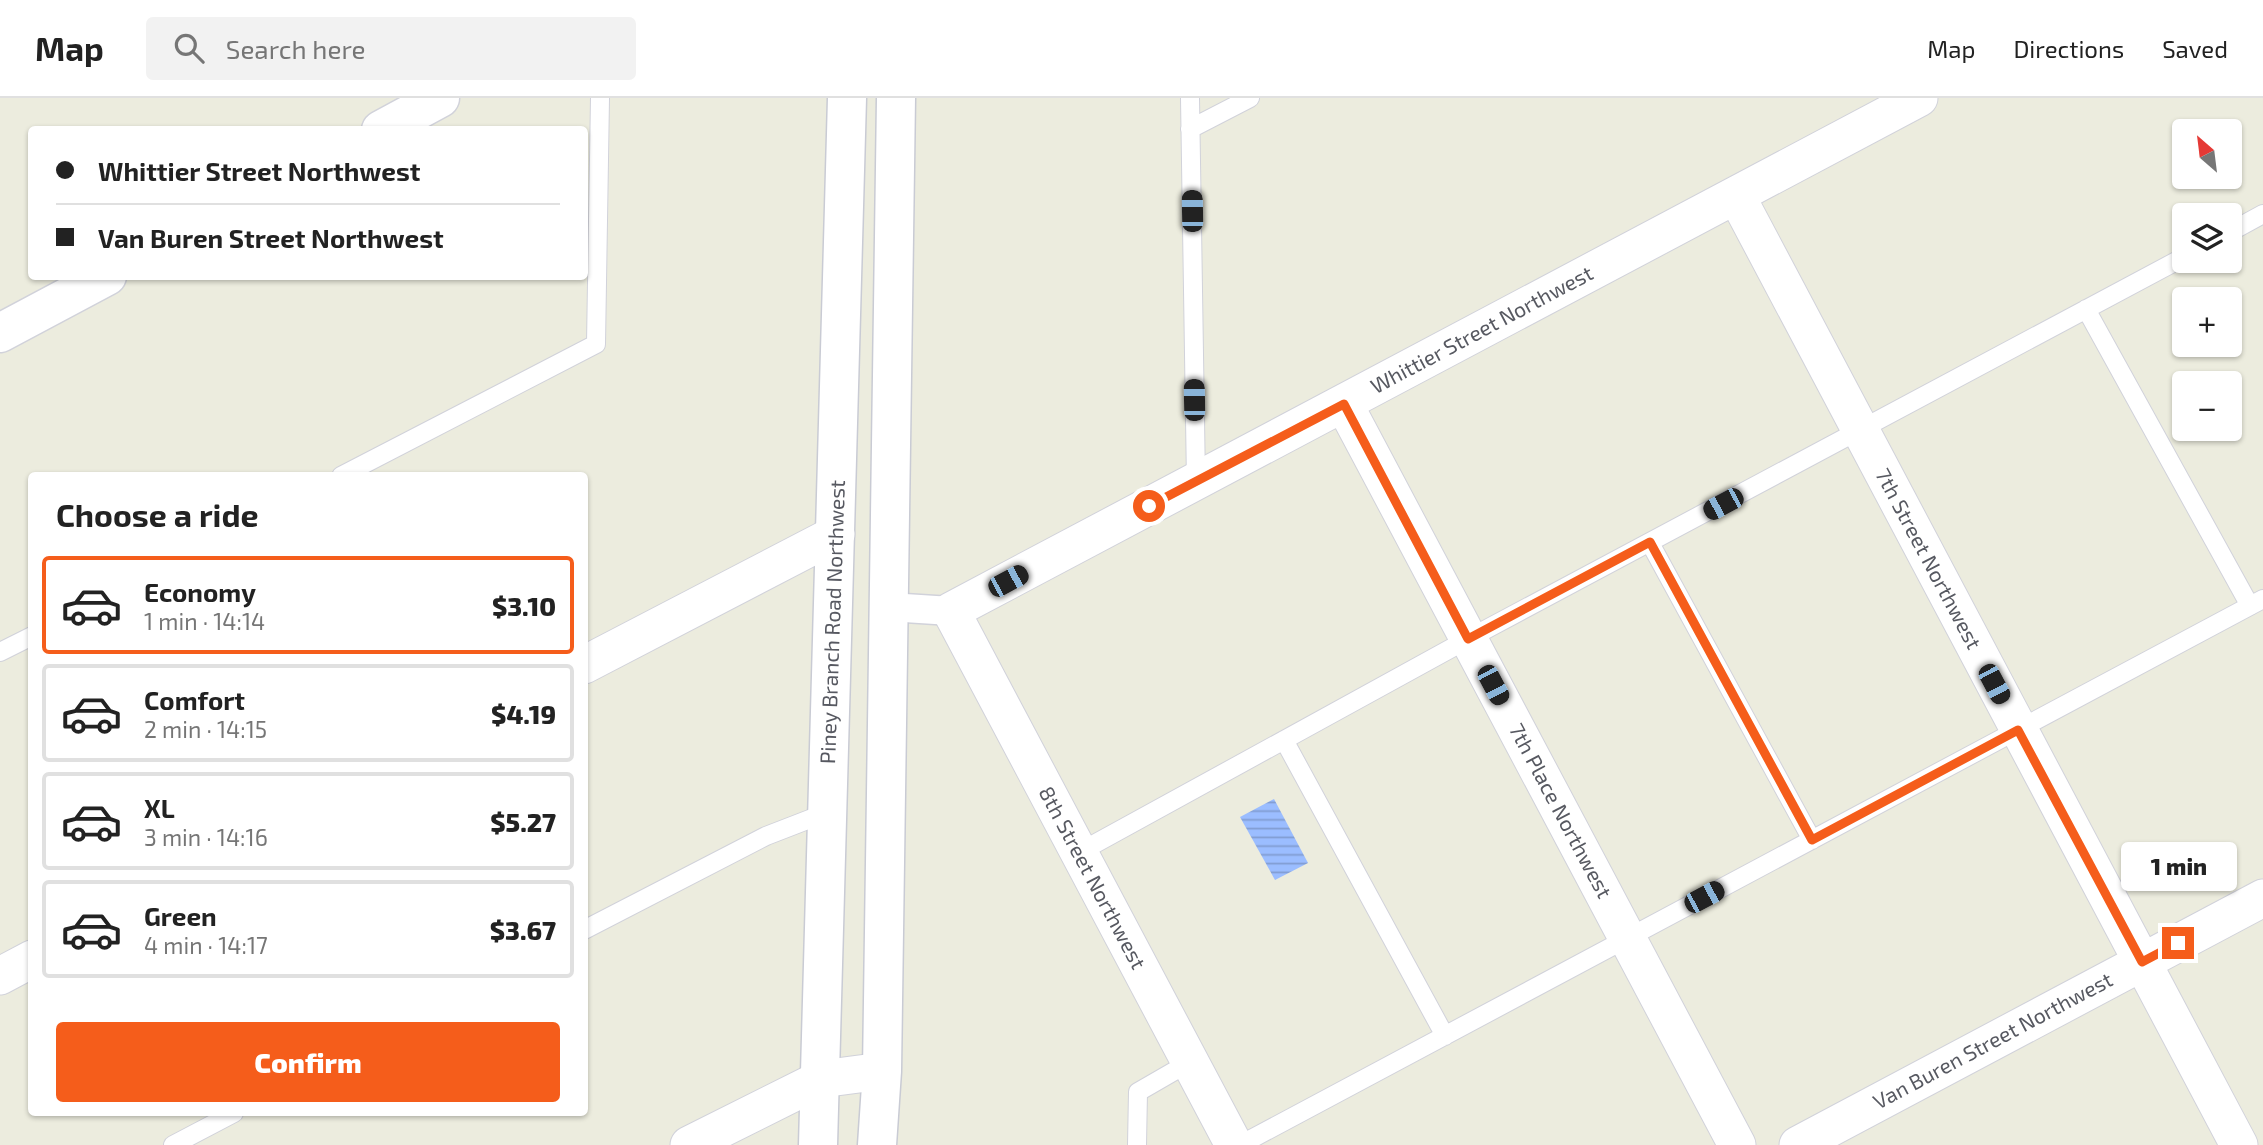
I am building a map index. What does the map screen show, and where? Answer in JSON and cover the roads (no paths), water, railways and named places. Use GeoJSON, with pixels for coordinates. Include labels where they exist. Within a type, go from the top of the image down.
{"type":"FeatureCollection","features":[{"type":"Feature","properties":{"kind":"main road"},"geometry":{"type":"LineString","coordinates":[[389,126],[440,98]]}},
{"type":"Feature","properties":{"kind":"main road","name":"Piney Branch Road Northwest"},"geometry":{"type":"LineString","coordinates":[[818,1145],[848,98]]}},
{"type":"Feature","properties":{"kind":"main road"},"geometry":{"type":"LineString","coordinates":[[877,1145],[882,1071],[896,98]]}},
{"type":"Feature","properties":{"kind":"main road"},"geometry":{"type":"LineString","coordinates":[[1,332],[99,280]]}},
{"type":"Feature","properties":{"kind":"street","name":"Whittier Street Northwest"},"geometry":{"type":"LineString","coordinates":[[951,611],[1919,98]]}},
{"type":"Feature","properties":{"kind":"street","name":"7th Street Northwest"},"geometry":{"type":"LineString","coordinates":[[1736,195],[2239,1145]]}},
{"type":"Feature","properties":{"kind":"street","name":"7th Place Northwest"},"geometry":{"type":"LineString","coordinates":[[1344,404],[1737,1145]]}},
{"type":"Feature","properties":{"kind":"street"},"geometry":{"type":"LineString","coordinates":[[588,663],[835,534]]}},
{"type":"Feature","properties":{"kind":"street"},"geometry":{"type":"LineString","coordinates":[[889,607],[951,611]]}},
{"type":"Feature","properties":{"kind":"street","name":"8th Street Northwest"},"geometry":{"type":"LineString","coordinates":[[951,611],[1234,1145]]}},
{"type":"Feature","properties":{"kind":"street","name":"Van Buren Street Northwest"},"geometry":{"type":"LineString","coordinates":[[1798,1145],[2263,898]]}},
{"type":"Feature","properties":{"kind":"street"},"geometry":{"type":"LineString","coordinates":[[0,976],[28,961]]}},
{"type":"Feature","properties":{"kind":"street"},"geometry":{"type":"LineString","coordinates":[[689,1145],[821,1079],[882,1071]]}},
{"type":"Feature","properties":{"kind":"lane"},"geometry":{"type":"LineString","coordinates":[[349,472],[596,344],[600,98]]}},
{"type":"Feature","properties":{"kind":"lane"},"geometry":{"type":"LineString","coordinates":[[1190,98],[1196,482]]}},
{"type":"Feature","properties":{"kind":"lane"},"geometry":{"type":"LineString","coordinates":[[1190,129],[1250,98]]}},
{"type":"Feature","properties":{"kind":"lane"},"geometry":{"type":"LineString","coordinates":[[2242,225],[2263,214]]}},
{"type":"Feature","properties":{"kind":"lane"},"geometry":{"type":"LineString","coordinates":[[1078,853],[1468,639],[2172,263]]}},
{"type":"Feature","properties":{"kind":"lane"},"geometry":{"type":"LineString","coordinates":[[1240,1145],[2257,602],[2086,309]]}},
{"type":"Feature","properties":{"kind":"lane"},"geometry":{"type":"LineString","coordinates":[[1650,542],[1812,840]]}},
{"type":"Feature","properties":{"kind":"lane"},"geometry":{"type":"LineString","coordinates":[[0,652],[28,638]]}},
{"type":"Feature","properties":{"kind":"lane"},"geometry":{"type":"LineString","coordinates":[[1284,740],[1445,1035]]}},
{"type":"Feature","properties":{"kind":"lane"},"geometry":{"type":"LineString","coordinates":[[588,928],[766,836],[828,812]]}},
{"type":"Feature","properties":{"kind":"lane"},"geometry":{"type":"LineString","coordinates":[[1137,1145],[1138,1093],[1190,1062]]}},
{"type":"Feature","properties":{"kind":"lane"},"geometry":{"type":"LineString","coordinates":[[173,1145],[228,1116]]}},
{"type":"Feature","properties":{"kind":"water"},"geometry":{"type":"Polygon","coordinates":[[[1274,799],[1308,863],[1275,880],[1240,817],[1274,799]]]}}]}
